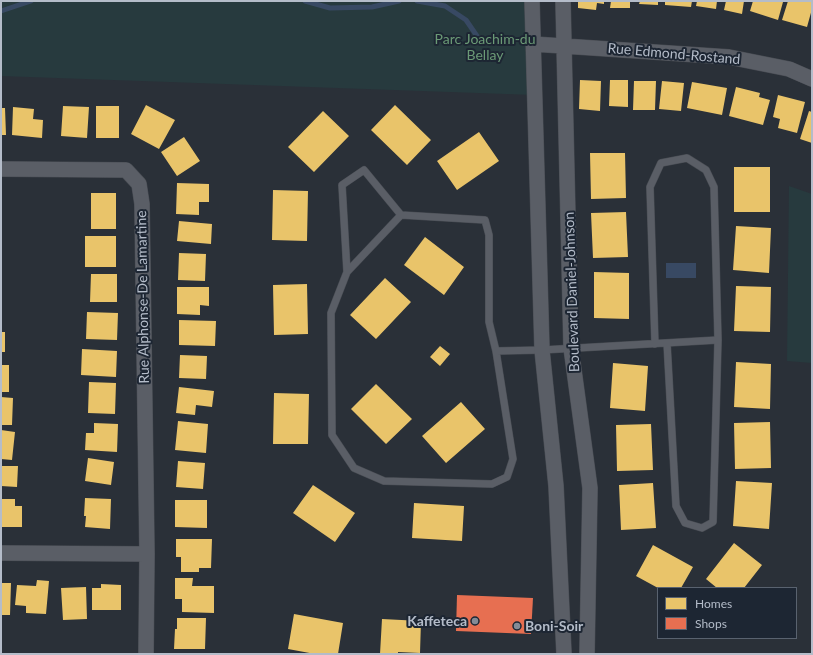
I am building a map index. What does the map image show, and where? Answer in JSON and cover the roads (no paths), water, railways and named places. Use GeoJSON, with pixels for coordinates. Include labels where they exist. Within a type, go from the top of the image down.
{"type":"FeatureCollection","features":[{"type":"Feature","properties":{"kind":"street"},"geometry":{"type":"LineString","coordinates":[[532,1],[542,350],[556,486],[564,654]]}},
{"type":"Feature","properties":{"kind":"street","name":"Boulevard Daniel-Johnson"},"geometry":{"type":"LineString","coordinates":[[563,1],[571,348],[590,488],[587,654]]}},
{"type":"Feature","properties":{"kind":"street","name":"Rue Edmond-Rostand"},"geometry":{"type":"LineString","coordinates":[[534,44],[729,57],[789,69],[812,79]]}},
{"type":"Feature","properties":{"kind":"street","name":"Rue Alphonse-De Lamartine"},"geometry":{"type":"LineString","coordinates":[[1,169],[126,170],[139,184],[142,204],[147,554],[146,654]]}},
{"type":"Feature","properties":{"kind":"street"},"geometry":{"type":"LineString","coordinates":[[1,553],[147,554]]}},
{"type":"Feature","properties":{"kind":"lane"},"geometry":{"type":"LineString","coordinates":[[655,344],[650,187],[661,163],[687,158],[706,170],[714,187],[718,340],[713,522],[702,528],[685,523],[676,506],[667,343]]}},
{"type":"Feature","properties":{"kind":"lane"},"geometry":{"type":"LineString","coordinates":[[347,272],[342,185],[364,170],[401,215],[485,220],[489,235],[489,322],[496,351],[513,460],[507,477],[492,484],[384,481],[354,468],[332,435],[331,313],[347,272],[401,215]]}},
{"type":"Feature","properties":{"kind":"lane"},"geometry":{"type":"LineString","coordinates":[[496,351],[542,350],[718,340]]}},
{"type":"Feature","properties":{"kind":"water"},"geometry":{"type":"Polygon","coordinates":[[[666,263],[696,263],[696,278],[666,278],[666,263]]]}},
{"type":"Feature","properties":{"kind":"waterway"},"geometry":{"type":"LineString","coordinates":[[1,11],[31,1]]}},
{"type":"Feature","properties":{"kind":"waterway"},"geometry":{"type":"LineString","coordinates":[[305,1],[330,8],[372,7],[399,1]]}},
{"type":"Feature","properties":{"kind":"waterway"},"geometry":{"type":"LineString","coordinates":[[417,1],[445,6],[466,20],[479,39]]}},
{"type":"Feature","properties":{"kind":"place","name":"Kaffeteca"},"geometry":{"type":"Point","coordinates":[475,621]}},
{"type":"Feature","properties":{"kind":"place","name":"Boni-Soir"},"geometry":{"type":"Point","coordinates":[517,626]}},
{"type":"Feature","properties":{"kind":"park label","name":"Parc Joachim-du Bellay"},"geometry":{"type":"Point","coordinates":[485,48]}}]}
